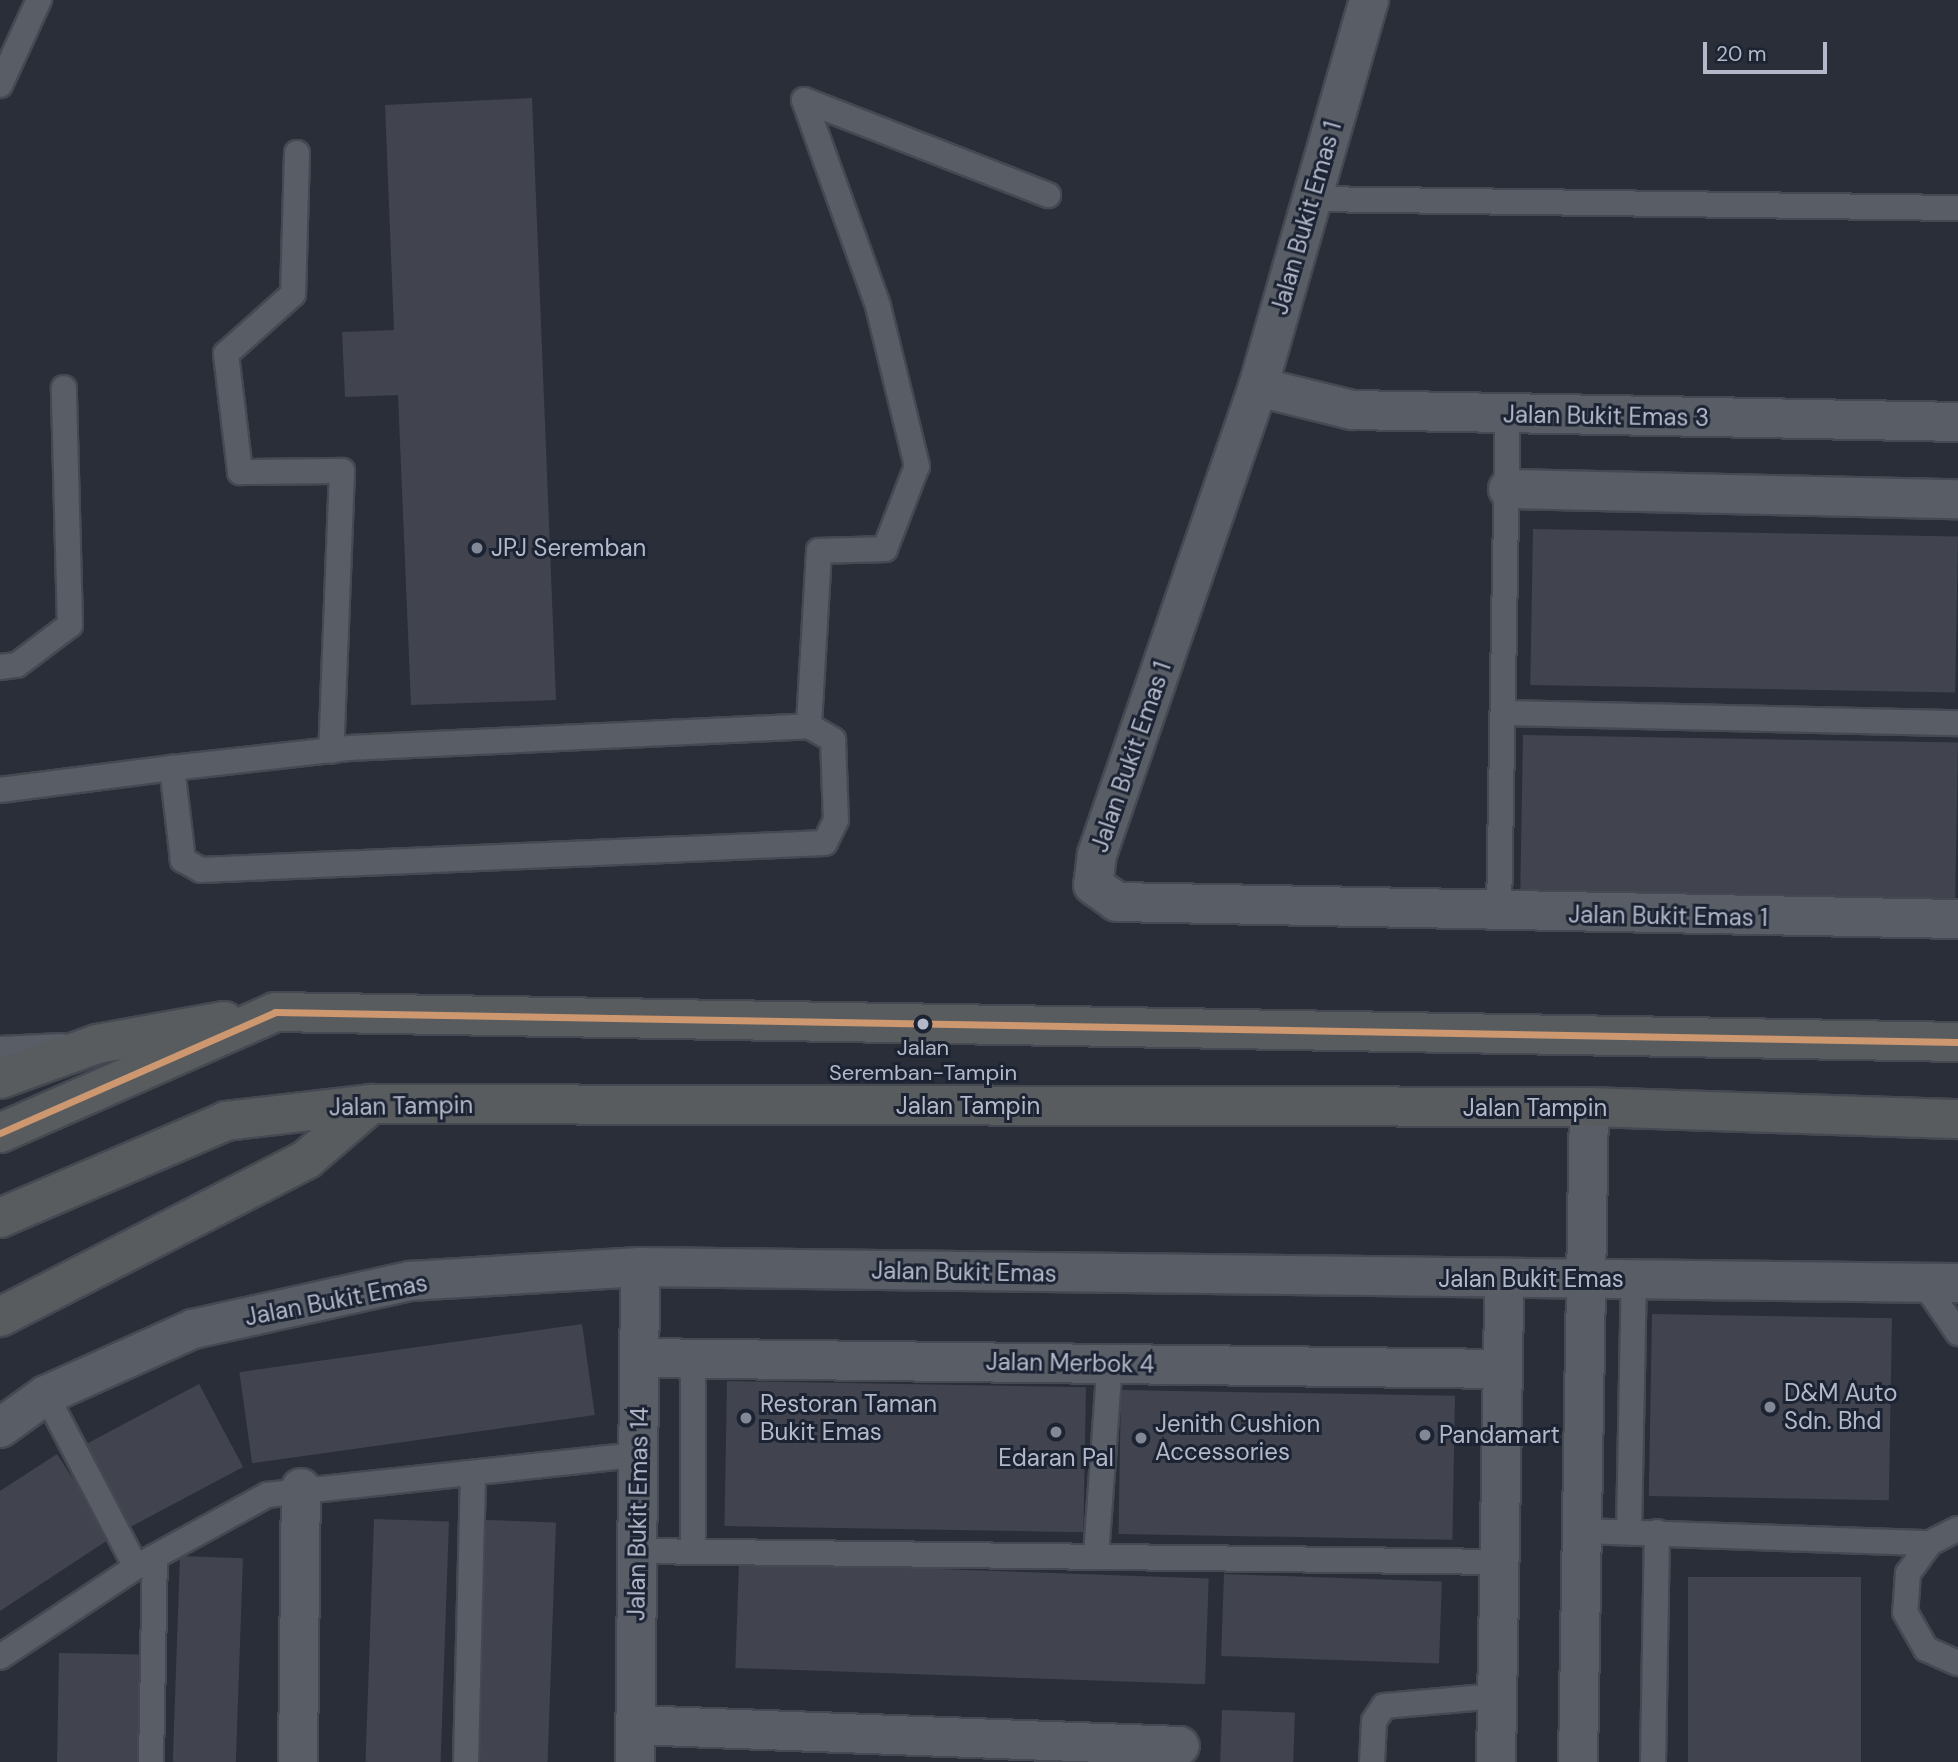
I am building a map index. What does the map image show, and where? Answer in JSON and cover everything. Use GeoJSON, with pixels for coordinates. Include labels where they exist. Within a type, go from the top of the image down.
{"type":"FeatureCollection","features":[{"type":"Feature","properties":{"kind":"highway"},"geometry":{"type":"LineString","coordinates":[[0,1133],[275,1013]]}},
{"type":"Feature","properties":{"kind":"highway"},"geometry":{"type":"LineString","coordinates":[[0,1079],[97,1044],[275,1013],[1958,1042]]}},
{"type":"Feature","properties":{"kind":"highway"},"geometry":{"type":"LineString","coordinates":[[0,1317],[307,1159],[371,1104]]}},
{"type":"Feature","properties":{"kind":"highway","name":"Jalan Tampin"},"geometry":{"type":"LineString","coordinates":[[0,1218],[226,1121],[371,1104],[1589,1107],[1958,1119]]}},
{"type":"Feature","properties":{"kind":"street","name":"Jalan Bukit Emas 1"},"geometry":{"type":"LineString","coordinates":[[1369,0],[1258,387],[1097,854],[1093,885],[1116,902],[1500,914],[1958,919]]}},
{"type":"Feature","properties":{"kind":"street","name":"Jalan Bukit Emas 3"},"geometry":{"type":"LineString","coordinates":[[1258,387],[1352,410],[1958,422]]}},
{"type":"Feature","properties":{"kind":"street"},"geometry":{"type":"LineString","coordinates":[[1508,488],[1958,499]]}},
{"type":"Feature","properties":{"kind":"street"},"geometry":{"type":"LineString","coordinates":[[1578,1762],[1589,1107]]}},
{"type":"Feature","properties":{"kind":"street","name":"Jalan Bukit Emas"},"geometry":{"type":"LineString","coordinates":[[0,1428],[46,1395],[193,1329],[410,1281],[640,1267],[1504,1280],[1634,1278],[1940,1283]]}},
{"type":"Feature","properties":{"kind":"street","name":"Jalan Bukit Emas 14"},"geometry":{"type":"LineString","coordinates":[[635,1744],[640,1267]]}},
{"type":"Feature","properties":{"kind":"street"},"geometry":{"type":"LineString","coordinates":[[1496,1762],[1504,1280]]}},
{"type":"Feature","properties":{"kind":"street","name":"Jalan Merbok 4"},"geometry":{"type":"LineString","coordinates":[[640,1358],[1501,1369]]}},
{"type":"Feature","properties":{"kind":"street"},"geometry":{"type":"LineString","coordinates":[[298,1762],[301,1488]]}},
{"type":"Feature","properties":{"kind":"street"},"geometry":{"type":"LineString","coordinates":[[635,1744],[1180,1746]]}},
{"type":"Feature","properties":{"kind":"lane"},"geometry":{"type":"LineString","coordinates":[[0,86],[39,0]]}},
{"type":"Feature","properties":{"kind":"lane"},"geometry":{"type":"LineString","coordinates":[[809,726],[819,551],[885,549],[917,466],[878,306],[804,100],[1048,195]]}},
{"type":"Feature","properties":{"kind":"lane"},"geometry":{"type":"LineString","coordinates":[[296,153],[293,294],[226,354],[240,472],[342,471],[331,751]]}},
{"type":"Feature","properties":{"kind":"lane"},"geometry":{"type":"LineString","coordinates":[[1312,199],[1958,208]]}},
{"type":"Feature","properties":{"kind":"lane"},"geometry":{"type":"LineString","coordinates":[[0,667],[16,666],[70,625],[64,388]]}},
{"type":"Feature","properties":{"kind":"lane"},"geometry":{"type":"LineString","coordinates":[[1500,914],[1508,414]]}},
{"type":"Feature","properties":{"kind":"lane"},"geometry":{"type":"LineString","coordinates":[[1505,713],[1958,723]]}},
{"type":"Feature","properties":{"kind":"lane"},"geometry":{"type":"LineString","coordinates":[[0,790],[172,768],[331,751],[809,726],[833,740],[836,820],[825,843],[201,870],[183,860],[172,768]]}},
{"type":"Feature","properties":{"kind":"lane"},"geometry":{"type":"LineString","coordinates":[[0,1049],[97,1044]]}},
{"type":"Feature","properties":{"kind":"lane"},"geometry":{"type":"LineString","coordinates":[[1629,1532],[1634,1278]]}},
{"type":"Feature","properties":{"kind":"lane"},"geometry":{"type":"LineString","coordinates":[[1940,1283],[1958,1333]]}},
{"type":"Feature","properties":{"kind":"lane"},"geometry":{"type":"LineString","coordinates":[[693,1358],[693,1551]]}},
{"type":"Feature","properties":{"kind":"lane"},"geometry":{"type":"LineString","coordinates":[[1096,1556],[1110,1363]]}},
{"type":"Feature","properties":{"kind":"lane"},"geometry":{"type":"LineString","coordinates":[[46,1395],[145,1562],[151,1762]]}},
{"type":"Feature","properties":{"kind":"lane"},"geometry":{"type":"LineString","coordinates":[[0,1657],[145,1562],[267,1495],[301,1488],[473,1474],[638,1455]]}},
{"type":"Feature","properties":{"kind":"lane"},"geometry":{"type":"LineString","coordinates":[[466,1762],[473,1474]]}},
{"type":"Feature","properties":{"kind":"lane"},"geometry":{"type":"LineString","coordinates":[[1582,1531],[1930,1542],[1958,1529]]}},
{"type":"Feature","properties":{"kind":"lane"},"geometry":{"type":"LineString","coordinates":[[1653,1762],[1657,1532]]}},
{"type":"Feature","properties":{"kind":"lane"},"geometry":{"type":"LineString","coordinates":[[1930,1542],[1908,1573],[1905,1612],[1926,1648],[1958,1663]]}},
{"type":"Feature","properties":{"kind":"lane"},"geometry":{"type":"LineString","coordinates":[[637,1551],[1499,1562]]}},
{"type":"Feature","properties":{"kind":"lane"},"geometry":{"type":"LineString","coordinates":[[1372,1762],[1374,1721],[1384,1706],[1497,1696]]}},
{"type":"Feature","properties":{"kind":"building","name":"JPJ Seremban"},"geometry":{"type":"Polygon","coordinates":[[[532,98],[556,700],[411,705],[398,395],[345,397],[342,332],[394,330],[385,105],[532,98]]]}},
{"type":"Feature","properties":{"kind":"building"},"geometry":{"type":"Polygon","coordinates":[[[1533,529],[1958,536],[1955,692],[1530,685],[1533,529]]]}},
{"type":"Feature","properties":{"kind":"building"},"geometry":{"type":"Polygon","coordinates":[[[1523,735],[1958,743],[1955,899],[1520,891],[1523,735]]]}},
{"type":"Feature","properties":{"kind":"building","name":"D&M Auto Sdn. Bhd"},"geometry":{"type":"Polygon","coordinates":[[[1652,1314],[1892,1318],[1889,1500],[1649,1496],[1652,1314]]]}},
{"type":"Feature","properties":{"kind":"building"},"geometry":{"type":"Polygon","coordinates":[[[582,1324],[595,1415],[252,1463],[239,1372],[582,1324]]]}},
{"type":"Feature","properties":{"kind":"building"},"geometry":{"type":"Polygon","coordinates":[[[727,1381],[1086,1387],[1083,1532],[724,1526],[727,1381]]]}},
{"type":"Feature","properties":{"kind":"building"},"geometry":{"type":"Polygon","coordinates":[[[199,1384],[243,1467],[127,1529],[82,1446],[199,1384]]]}},
{"type":"Feature","properties":{"kind":"building"},"geometry":{"type":"Polygon","coordinates":[[[1121,1390],[1455,1396],[1452,1540],[1118,1534],[1121,1390]]]}},
{"type":"Feature","properties":{"kind":"building"},"geometry":{"type":"Polygon","coordinates":[[[57,1454],[111,1538],[0,1611],[0,1491],[57,1454]]]}},
{"type":"Feature","properties":{"kind":"building"},"geometry":{"type":"Polygon","coordinates":[[[374,1519],[449,1522],[441,1762],[366,1762],[374,1519]]]}},
{"type":"Feature","properties":{"kind":"building"},"geometry":{"type":"Polygon","coordinates":[[[486,1520],[556,1522],[548,1762],[478,1762],[486,1520]]]}},
{"type":"Feature","properties":{"kind":"building"},"geometry":{"type":"Polygon","coordinates":[[[180,1556],[243,1558],[236,1762],[173,1762],[180,1556]]]}},
{"type":"Feature","properties":{"kind":"building"},"geometry":{"type":"Polygon","coordinates":[[[739,1562],[1209,1578],[1205,1684],[735,1668],[739,1562]]]}},
{"type":"Feature","properties":{"kind":"building"},"geometry":{"type":"Polygon","coordinates":[[[1224,1574],[1442,1582],[1439,1664],[1221,1656],[1224,1574]]]}},
{"type":"Feature","properties":{"kind":"building"},"geometry":{"type":"Polygon","coordinates":[[[1688,1577],[1861,1577],[1861,1762],[1688,1762],[1688,1577]]]}},
{"type":"Feature","properties":{"kind":"building"},"geometry":{"type":"Polygon","coordinates":[[[59,1653],[140,1654],[138,1762],[57,1762],[59,1653]]]}},
{"type":"Feature","properties":{"kind":"building"},"geometry":{"type":"Polygon","coordinates":[[[1222,1710],[1295,1713],[1293,1762],[1220,1762],[1222,1710]]]}},
{"type":"Feature","properties":{"kind":"transit line"},"geometry":{"type":"LineString","coordinates":[[0,1133],[275,1012],[1958,1042]]}},
{"type":"Feature","properties":{"kind":"place","name":"JPJ Seremban"},"geometry":{"type":"Point","coordinates":[477,548]}},
{"type":"Feature","properties":{"kind":"place","name":"Jalan Seremban-Tampin"},"geometry":{"type":"Point","coordinates":[923,1024]}},
{"type":"Feature","properties":{"kind":"place","name":"D&M Auto Sdn. Bhd"},"geometry":{"type":"Point","coordinates":[1770,1407]}},
{"type":"Feature","properties":{"kind":"place","name":"Restoran Taman Bukit Emas"},"geometry":{"type":"Point","coordinates":[746,1418]}},
{"type":"Feature","properties":{"kind":"place","name":"Edaran Pal"},"geometry":{"type":"Point","coordinates":[1056,1432]}},
{"type":"Feature","properties":{"kind":"place","name":"Pandamart"},"geometry":{"type":"Point","coordinates":[1425,1435]}},
{"type":"Feature","properties":{"kind":"place","name":"Jenith Cushion Accessories"},"geometry":{"type":"Point","coordinates":[1141,1438]}}]}
